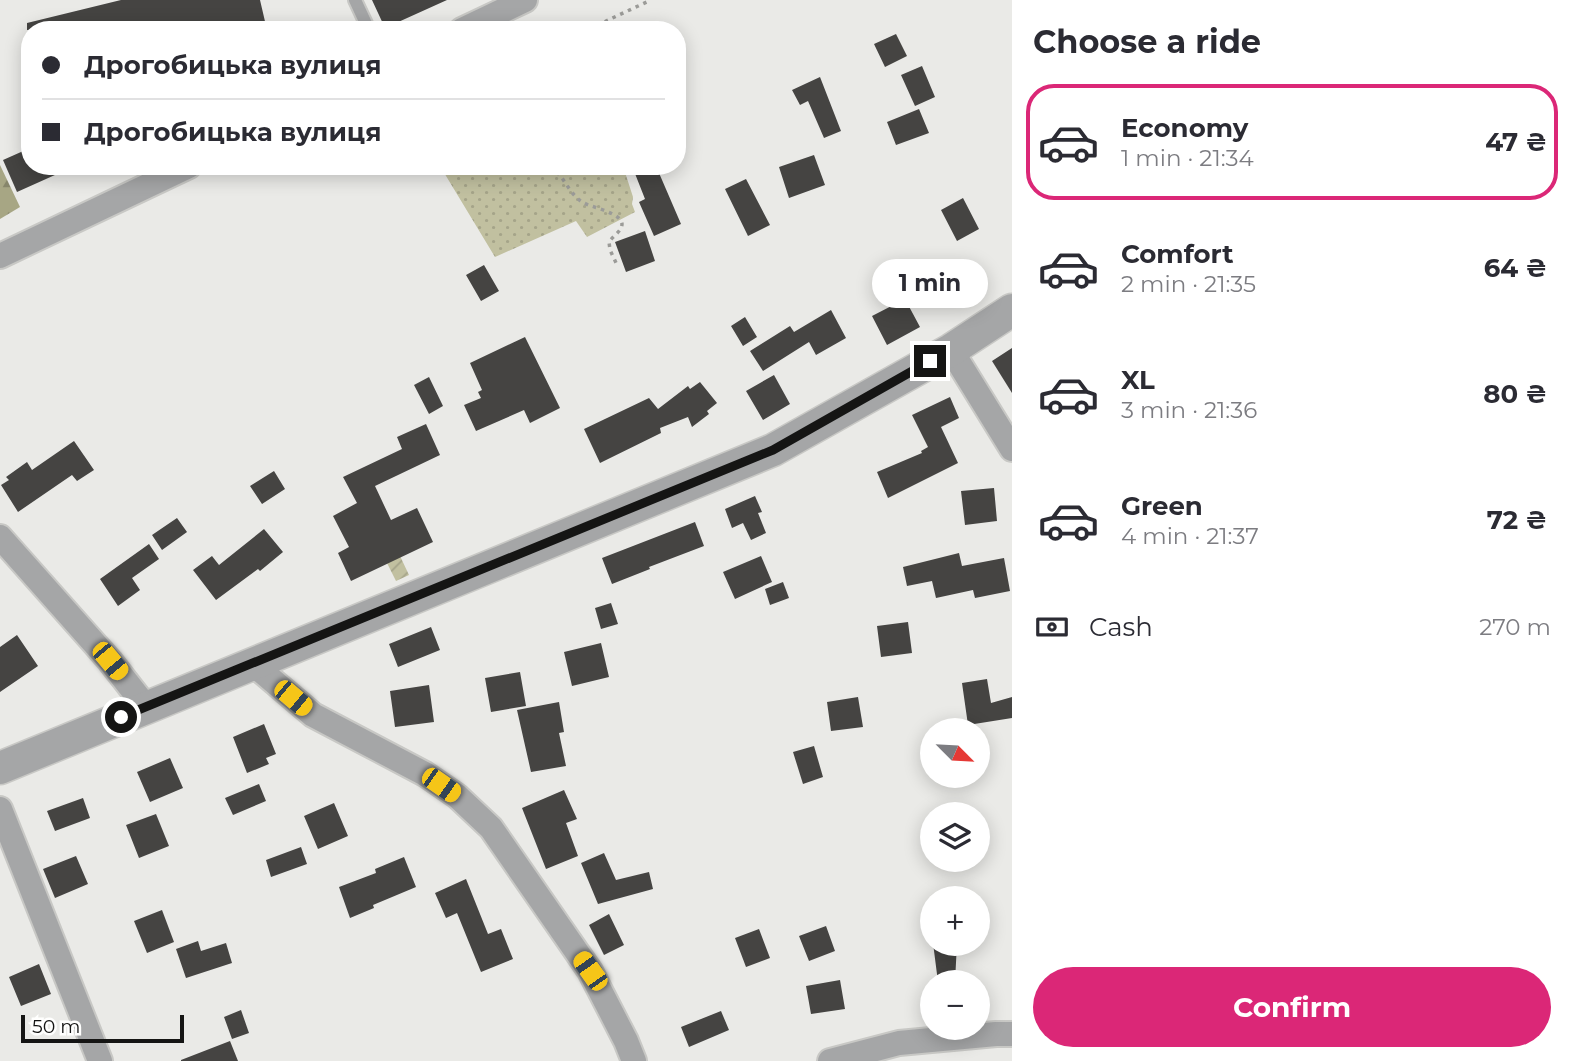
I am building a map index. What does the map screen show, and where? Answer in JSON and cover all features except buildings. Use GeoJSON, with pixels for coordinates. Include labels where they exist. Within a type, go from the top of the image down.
{"type":"FeatureCollection","features":[{"type":"Feature","properties":{"kind":"street"},"geometry":{"type":"LineString","coordinates":[[481,21],[525,0]]}},
{"type":"Feature","properties":{"kind":"street"},"geometry":{"type":"LineString","coordinates":[[0,256],[170,175]]}},
{"type":"Feature","properties":{"kind":"street"},"geometry":{"type":"LineString","coordinates":[[0,768],[773,450],[951,350],[1012,310]]}},
{"type":"Feature","properties":{"kind":"street"},"geometry":{"type":"LineString","coordinates":[[951,350],[1012,449]]}},
{"type":"Feature","properties":{"kind":"street"},"geometry":{"type":"LineString","coordinates":[[0,537],[110,661],[146,707]]}},
{"type":"Feature","properties":{"kind":"street"},"geometry":{"type":"LineString","coordinates":[[253,664],[313,715],[425,774],[457,796],[491,828],[590,971],[634,1061]]}},
{"type":"Feature","properties":{"kind":"street"},"geometry":{"type":"LineString","coordinates":[[0,809],[100,1061]]}},
{"type":"Feature","properties":{"kind":"street"},"geometry":{"type":"LineString","coordinates":[[830,1061],[899,1043],[1012,1034]]}},
{"type":"Feature","properties":{"kind":"lane"},"geometry":{"type":"LineString","coordinates":[[355,0],[365,21]]}},
{"type":"Feature","properties":{"kind":"path"},"geometry":{"type":"LineString","coordinates":[[606,21],[651,0]]}},
{"type":"Feature","properties":{"kind":"path"},"geometry":{"type":"LineString","coordinates":[[561,175],[580,201],[599,210],[614,213],[621,220],[619,232],[609,242],[618,267]]}},
{"type":"Feature","properties":{"kind":"green space"},"geometry":{"type":"Polygon","coordinates":[[[0,165],[20,207],[0,219],[0,165]]]}},
{"type":"Feature","properties":{"kind":"green space"},"geometry":{"type":"Polygon","coordinates":[[[445,175],[626,175],[635,212],[587,237],[576,221],[495,257],[445,175]]]}},
{"type":"Feature","properties":{"kind":"green space"},"geometry":{"type":"Polygon","coordinates":[[[383,520],[409,575],[396,581],[369,527],[383,520]]]}},
{"type":"Feature","properties":{"kind":"route"},"geometry":{"type":"LineString","coordinates":[[121,717],[773,450],[930,361]]}}]}
